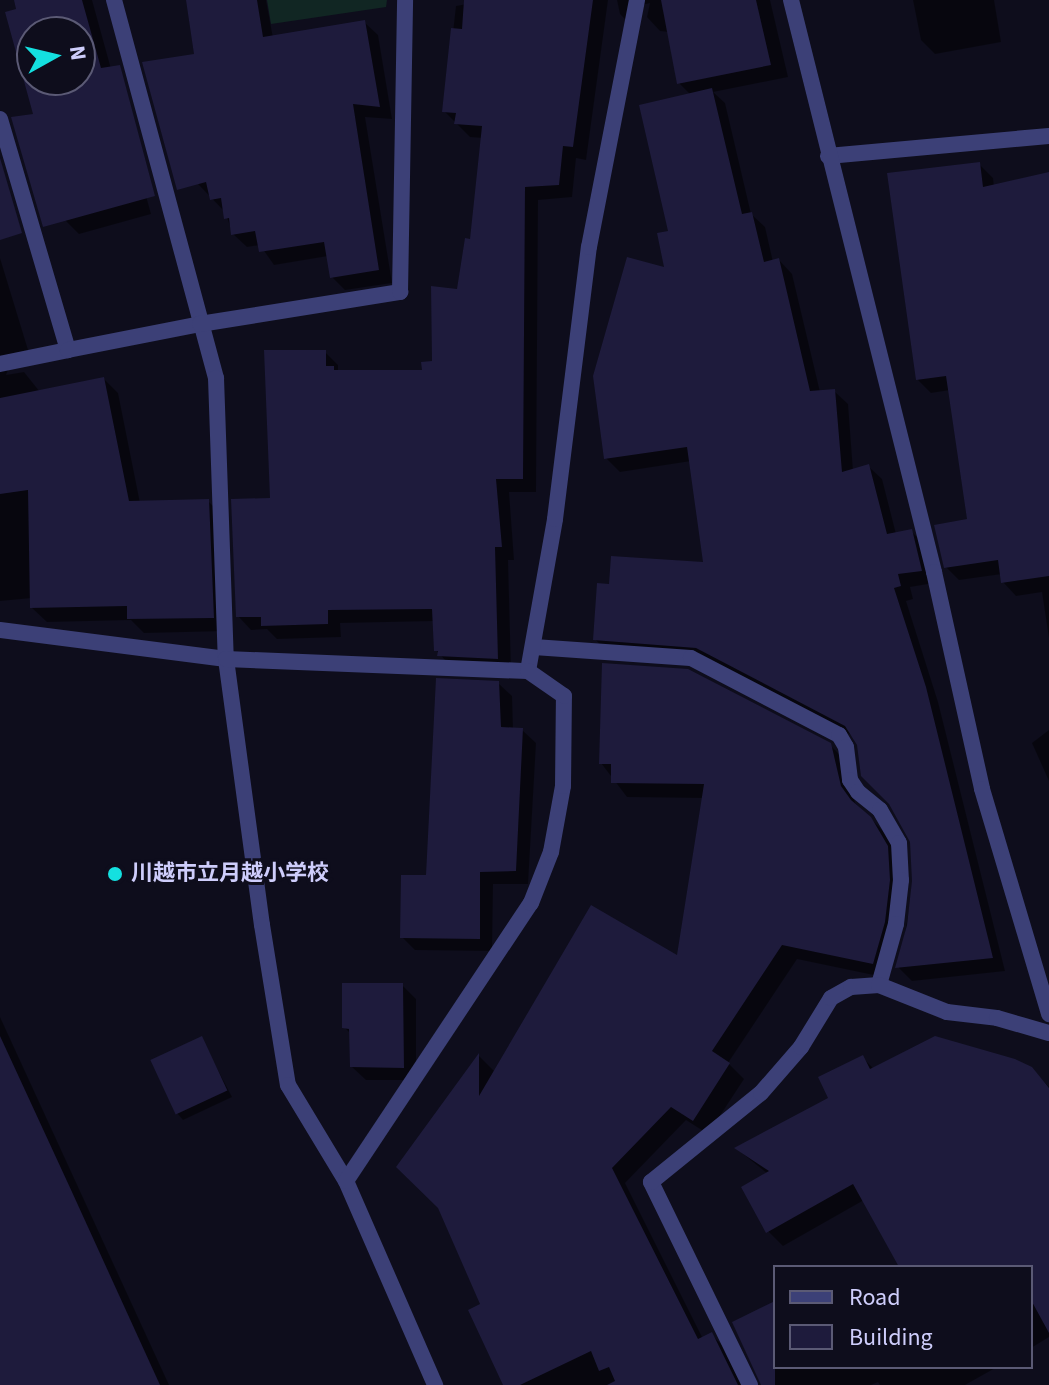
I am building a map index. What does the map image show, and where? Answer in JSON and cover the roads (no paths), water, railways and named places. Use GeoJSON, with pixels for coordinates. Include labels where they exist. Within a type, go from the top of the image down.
{"type":"FeatureCollection","features":[{"type":"Feature","properties":{"kind":"street"},"geometry":{"type":"LineString","coordinates":[[114,0],[216,378],[226,659],[262,925],[288,1085],[346,1181],[435,1385]]}},
{"type":"Feature","properties":{"kind":"street"},"geometry":{"type":"LineString","coordinates":[[0,364],[200,324],[400,292],[405,0]]}},
{"type":"Feature","properties":{"kind":"street"},"geometry":{"type":"LineString","coordinates":[[528,671],[534,647],[540,589],[555,519],[589,247],[637,0]]}},
{"type":"Feature","properties":{"kind":"street"},"geometry":{"type":"LineString","coordinates":[[791,0],[934,572],[982,789],[1044,984],[1049,1014]]}},
{"type":"Feature","properties":{"kind":"street"},"geometry":{"type":"LineString","coordinates":[[0,119],[68,350]]}},
{"type":"Feature","properties":{"kind":"street"},"geometry":{"type":"LineString","coordinates":[[828,156],[1049,136]]}},
{"type":"Feature","properties":{"kind":"street"},"geometry":{"type":"LineString","coordinates":[[0,630],[226,659],[528,671],[564,696],[563,786],[551,852],[531,903],[346,1181]]}},
{"type":"Feature","properties":{"kind":"street"},"geometry":{"type":"LineString","coordinates":[[534,647],[691,658],[839,735],[846,747],[850,780],[858,792],[880,810],[899,843],[901,880],[896,924],[879,985]]}},
{"type":"Feature","properties":{"kind":"street"},"geometry":{"type":"LineString","coordinates":[[750,1385],[651,1182],[761,1093],[801,1047],[831,998],[851,987],[879,985],[947,1012],[997,1018],[1049,1033]]}},
{"type":"Feature","properties":{"kind":"place","name":"川越市立月越小学校"},"geometry":{"type":"Point","coordinates":[115,874]}}]}
